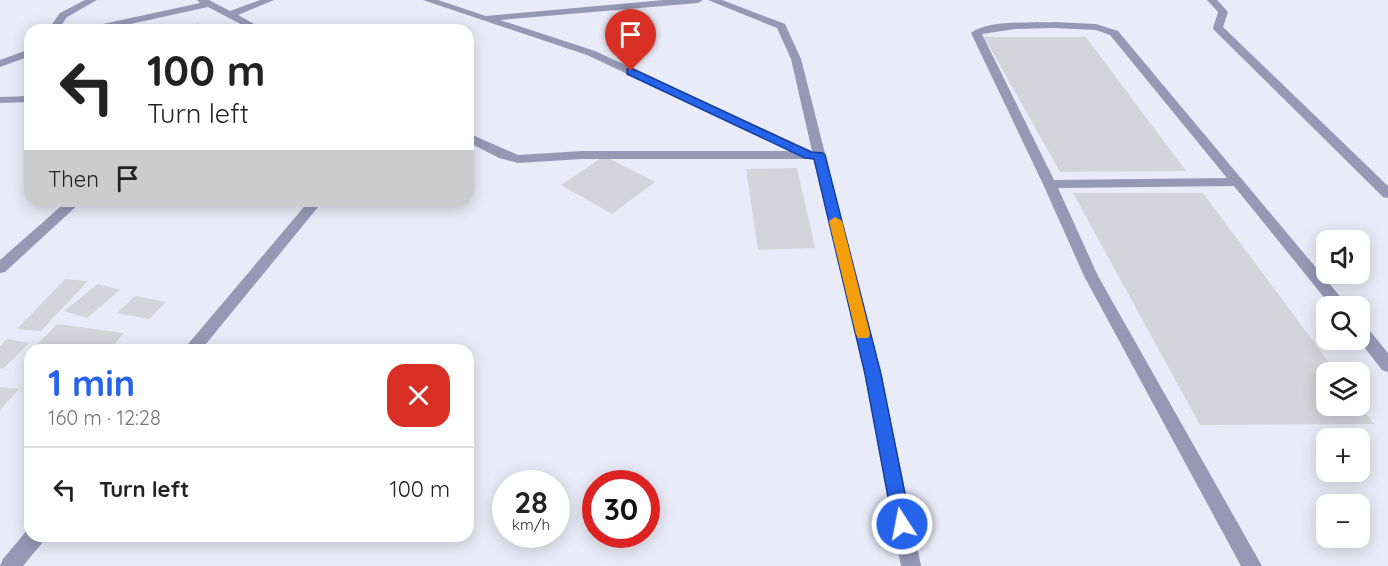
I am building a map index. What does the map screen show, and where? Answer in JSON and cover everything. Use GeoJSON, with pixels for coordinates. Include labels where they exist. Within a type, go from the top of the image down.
{"type":"FeatureCollection","features":[{"type":"Feature","properties":{"kind":"street"},"geometry":{"type":"LineString","coordinates":[[57,24],[63,15],[92,0]]}},
{"type":"Feature","properties":{"kind":"street"},"geometry":{"type":"LineString","coordinates":[[230,14],[269,0]]}},
{"type":"Feature","properties":{"kind":"street"},"geometry":{"type":"LineString","coordinates":[[428,0],[591,53],[814,155]]}},
{"type":"Feature","properties":{"kind":"street"},"geometry":{"type":"LineString","coordinates":[[481,18],[698,0]]}},
{"type":"Feature","properties":{"kind":"street"},"geometry":{"type":"LineString","coordinates":[[714,0],[781,26],[800,70],[814,155],[873,374],[910,566]]}},
{"type":"Feature","properties":{"kind":"street"},"geometry":{"type":"LineString","coordinates":[[1212,0],[1223,12],[1218,28],[1388,194]]}},
{"type":"Feature","properties":{"kind":"street"},"geometry":{"type":"LineString","coordinates":[[114,24],[205,2],[249,24]]}},
{"type":"Feature","properties":{"kind":"street"},"geometry":{"type":"LineString","coordinates":[[1252,566],[1091,276],[1050,184],[976,33],[983,29],[1087,26],[1114,33],[1332,296]]}},
{"type":"Feature","properties":{"kind":"street"},"geometry":{"type":"LineString","coordinates":[[0,64],[24,54]]}},
{"type":"Feature","properties":{"kind":"street"},"geometry":{"type":"LineString","coordinates":[[0,100],[24,99]]}},
{"type":"Feature","properties":{"kind":"street"},"geometry":{"type":"LineString","coordinates":[[474,140],[503,155],[518,159],[582,155],[814,155]]}},
{"type":"Feature","properties":{"kind":"street"},"geometry":{"type":"LineString","coordinates":[[1050,184],[1238,182]]}},
{"type":"Feature","properties":{"kind":"street"},"geometry":{"type":"LineString","coordinates":[[0,268],[68,207]]}},
{"type":"Feature","properties":{"kind":"street"},"geometry":{"type":"LineString","coordinates":[[196,344],[311,207]]}},
{"type":"Feature","properties":{"kind":"street"},"geometry":{"type":"LineString","coordinates":[[1370,342],[1388,364]]}},
{"type":"Feature","properties":{"kind":"street"},"geometry":{"type":"LineString","coordinates":[[10,566],[30,542]]}},
{"type":"Feature","properties":{"kind":"shaded area"},"geometry":{"type":"Polygon","coordinates":[[[0,0],[1388,0],[1388,566],[0,566],[0,0]]]}},
{"type":"Feature","properties":{"kind":"building"},"geometry":{"type":"Polygon","coordinates":[[[984,37],[1086,37],[1186,171],[1060,172],[984,37]]]}},
{"type":"Feature","properties":{"kind":"building"},"geometry":{"type":"Polygon","coordinates":[[[604,156],[655,182],[612,214],[561,185],[604,156]]]}},
{"type":"Feature","properties":{"kind":"building"},"geometry":{"type":"Polygon","coordinates":[[[797,168],[815,248],[758,250],[746,169],[797,168]]]}},
{"type":"Feature","properties":{"kind":"building"},"geometry":{"type":"Polygon","coordinates":[[[1073,193],[1203,193],[1316,345],[1316,350],[1320,350],[1329,362],[1316,362],[1316,416],[1368,416],[1374,424],[1200,425],[1073,193]]]}},
{"type":"Feature","properties":{"kind":"building"},"geometry":{"type":"Polygon","coordinates":[[[65,279],[88,281],[41,331],[17,329],[65,279]]]}},
{"type":"Feature","properties":{"kind":"building"},"geometry":{"type":"Polygon","coordinates":[[[98,284],[120,290],[87,318],[64,311],[98,284]]]}},
{"type":"Feature","properties":{"kind":"building"},"geometry":{"type":"Polygon","coordinates":[[[135,296],[166,302],[149,319],[117,313],[135,296]]]}},
{"type":"Feature","properties":{"kind":"building"},"geometry":{"type":"Polygon","coordinates":[[[57,324],[124,333],[114,344],[38,344],[57,324]]]}},
{"type":"Feature","properties":{"kind":"building"},"geometry":{"type":"Polygon","coordinates":[[[7,339],[29,343],[24,344],[24,348],[3,369],[0,368],[0,346],[7,339]]]}},
{"type":"Feature","properties":{"kind":"building"},"geometry":{"type":"Polygon","coordinates":[[[0,387],[19,389],[0,410],[0,387]]]}},
{"type":"Feature","properties":{"kind":"slow traffic"},"geometry":{"type":"LineString","coordinates":[[835,221],[863,334]]}},
{"type":"Feature","properties":{"kind":"route"},"geometry":{"type":"LineString","coordinates":[[631,71],[809,155],[819,155],[873,374],[902,524]]}}]}
